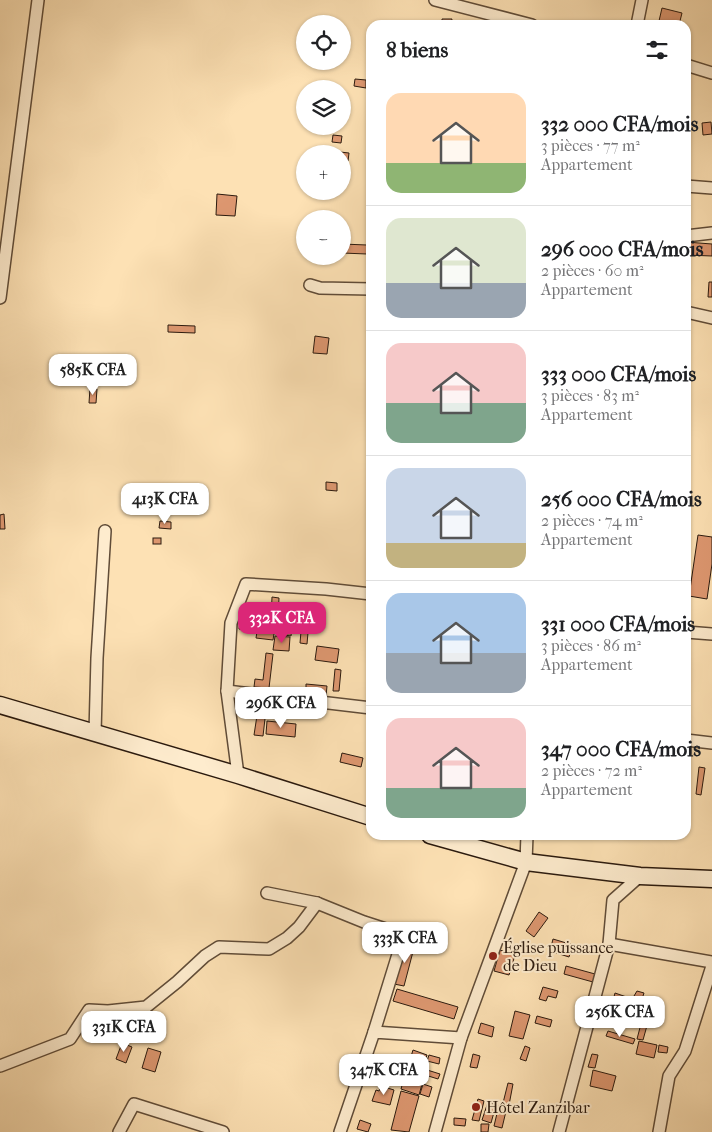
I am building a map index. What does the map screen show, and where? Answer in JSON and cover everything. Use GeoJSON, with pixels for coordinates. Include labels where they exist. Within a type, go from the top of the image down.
{"type":"FeatureCollection","features":[{"type":"Feature","properties":{"kind":"street"},"geometry":{"type":"LineString","coordinates":[[0,298],[38,0]]}},
{"type":"Feature","properties":{"kind":"street"},"geometry":{"type":"LineString","coordinates":[[435,0],[513,20]]}},
{"type":"Feature","properties":{"kind":"street"},"geometry":{"type":"LineString","coordinates":[[638,20],[642,0]]}},
{"type":"Feature","properties":{"kind":"street"},"geometry":{"type":"LineString","coordinates":[[691,67],[712,73]]}},
{"type":"Feature","properties":{"kind":"street"},"geometry":{"type":"LineString","coordinates":[[691,186],[712,188]]}},
{"type":"Feature","properties":{"kind":"street"},"geometry":{"type":"LineString","coordinates":[[691,235],[712,233]]}},
{"type":"Feature","properties":{"kind":"street"},"geometry":{"type":"LineString","coordinates":[[310,285],[320,288],[366,289]]}},
{"type":"Feature","properties":{"kind":"street"},"geometry":{"type":"LineString","coordinates":[[691,313],[712,318]]}},
{"type":"Feature","properties":{"kind":"street"},"geometry":{"type":"LineString","coordinates":[[95,733],[97,658],[105,531]]}},
{"type":"Feature","properties":{"kind":"street"},"geometry":{"type":"LineString","coordinates":[[238,775],[227,691],[231,623],[246,584],[366,593]]}},
{"type":"Feature","properties":{"kind":"street"},"geometry":{"type":"LineString","coordinates":[[691,632],[712,634]]}},
{"type":"Feature","properties":{"kind":"street"},"geometry":{"type":"LineString","coordinates":[[227,691],[366,707]]}},
{"type":"Feature","properties":{"kind":"street"},"geometry":{"type":"LineString","coordinates":[[0,705],[238,775],[366,815]]}},
{"type":"Feature","properties":{"kind":"street"},"geometry":{"type":"LineString","coordinates":[[691,741],[712,743]]}},
{"type":"Feature","properties":{"kind":"street"},"geometry":{"type":"LineString","coordinates":[[448,840],[526,862],[640,876],[712,879]]}},
{"type":"Feature","properties":{"kind":"street"},"geometry":{"type":"LineString","coordinates":[[435,1132],[461,1038],[526,862],[527,840]]}},
{"type":"Feature","properties":{"kind":"street"},"geometry":{"type":"LineString","coordinates":[[559,1132],[609,944],[613,900],[640,876]]}},
{"type":"Feature","properties":{"kind":"street"},"geometry":{"type":"LineString","coordinates":[[267,893],[317,903],[364,922],[404,935],[340,1132]]}},
{"type":"Feature","properties":{"kind":"street"},"geometry":{"type":"LineString","coordinates":[[0,1066],[70,1038],[89,1010],[108,1012],[146,1007],[205,956],[219,947],[269,949],[287,938],[299,927],[317,903]]}},
{"type":"Feature","properties":{"kind":"street"},"geometry":{"type":"LineString","coordinates":[[609,944],[712,962]]}},
{"type":"Feature","properties":{"kind":"street"},"geometry":{"type":"LineString","coordinates":[[659,1132],[669,1076],[685,1050],[712,966]]}},
{"type":"Feature","properties":{"kind":"street"},"geometry":{"type":"LineString","coordinates":[[374,1032],[461,1038]]}},
{"type":"Feature","properties":{"kind":"street"},"geometry":{"type":"LineString","coordinates":[[119,1132],[134,1104],[223,1132]]}},
{"type":"Feature","properties":{"kind":"building"},"geometry":{"type":"Polygon","coordinates":[[[662,8],[682,13],[680,20],[659,20],[662,8]]]}},
{"type":"Feature","properties":{"kind":"building"},"geometry":{"type":"Polygon","coordinates":[[[355,79],[366,80],[366,88],[354,86],[355,79]]]}},
{"type":"Feature","properties":{"kind":"building"},"geometry":{"type":"Polygon","coordinates":[[[711,122],[712,134],[703,135],[702,123],[711,122]]]}},
{"type":"Feature","properties":{"kind":"building"},"geometry":{"type":"Polygon","coordinates":[[[333,135],[342,136],[341,143],[332,142],[333,135]]]}},
{"type":"Feature","properties":{"kind":"building"},"geometry":{"type":"Polygon","coordinates":[[[217,194],[237,196],[235,216],[216,215],[217,194]]]}},
{"type":"Feature","properties":{"kind":"building"},"geometry":{"type":"Polygon","coordinates":[[[691,242],[712,244],[712,256],[691,255],[691,242]]]}},
{"type":"Feature","properties":{"kind":"building"},"geometry":{"type":"Polygon","coordinates":[[[351,244],[366,245],[366,254],[351,253],[351,244]]]}},
{"type":"Feature","properties":{"kind":"building"},"geometry":{"type":"Polygon","coordinates":[[[709,282],[712,282],[712,297],[708,297],[709,282]]]}},
{"type":"Feature","properties":{"kind":"building"},"geometry":{"type":"Polygon","coordinates":[[[168,325],[195,326],[195,333],[168,332],[168,325]]]}},
{"type":"Feature","properties":{"kind":"building"},"geometry":{"type":"Polygon","coordinates":[[[315,336],[329,338],[327,354],[313,353],[315,336]]]}},
{"type":"Feature","properties":{"kind":"building"},"geometry":{"type":"Polygon","coordinates":[[[90,388],[97,389],[96,403],[89,403],[90,388]]]}},
{"type":"Feature","properties":{"kind":"building"},"geometry":{"type":"Polygon","coordinates":[[[326,482],[337,483],[337,491],[326,490],[326,482]]]}},
{"type":"Feature","properties":{"kind":"building"},"geometry":{"type":"Polygon","coordinates":[[[4,514],[5,529],[0,529],[0,515],[4,514]]]}},
{"type":"Feature","properties":{"kind":"building"},"geometry":{"type":"Polygon","coordinates":[[[160,521],[171,522],[171,529],[159,528],[160,521]]]}},
{"type":"Feature","properties":{"kind":"building"},"geometry":{"type":"Polygon","coordinates":[[[698,535],[712,537],[712,564],[707,599],[691,596],[691,582],[698,535]]]}},
{"type":"Feature","properties":{"kind":"building"},"geometry":{"type":"Polygon","coordinates":[[[153,538],[161,538],[161,544],[153,544],[153,538]]]}},
{"type":"Feature","properties":{"kind":"building"},"geometry":{"type":"Polygon","coordinates":[[[272,597],[279,598],[278,619],[271,619],[272,597]]]}},
{"type":"Feature","properties":{"kind":"building"},"geometry":{"type":"Polygon","coordinates":[[[281,607],[294,609],[291,636],[278,634],[281,607]]]}},
{"type":"Feature","properties":{"kind":"building"},"geometry":{"type":"Polygon","coordinates":[[[242,608],[253,610],[250,630],[239,629],[242,608]]]}},
{"type":"Feature","properties":{"kind":"building"},"geometry":{"type":"Polygon","coordinates":[[[259,619],[276,621],[273,640],[256,638],[259,619]]]}},
{"type":"Feature","properties":{"kind":"building"},"geometry":{"type":"Polygon","coordinates":[[[302,620],[309,621],[307,644],[300,643],[302,620]]]}},
{"type":"Feature","properties":{"kind":"building"},"geometry":{"type":"Polygon","coordinates":[[[275,636],[290,637],[289,651],[273,650],[275,636]]]}},
{"type":"Feature","properties":{"kind":"building"},"geometry":{"type":"Polygon","coordinates":[[[317,646],[339,649],[337,663],[315,660],[317,646]]]}},
{"type":"Feature","properties":{"kind":"building"},"geometry":{"type":"Polygon","coordinates":[[[266,653],[273,654],[269,688],[254,687],[255,679],[263,680],[266,653]]]}},
{"type":"Feature","properties":{"kind":"building"},"geometry":{"type":"Polygon","coordinates":[[[335,669],[341,670],[339,691],[333,691],[335,669]]]}},
{"type":"Feature","properties":{"kind":"building"},"geometry":{"type":"Polygon","coordinates":[[[306,684],[327,686],[326,696],[306,694],[306,684]]]}},
{"type":"Feature","properties":{"kind":"building"},"geometry":{"type":"Polygon","coordinates":[[[258,709],[266,710],[263,736],[254,735],[258,709]]]}},
{"type":"Feature","properties":{"kind":"building"},"geometry":{"type":"Polygon","coordinates":[[[267,721],[296,724],[295,737],[266,734],[267,721]]]}},
{"type":"Feature","properties":{"kind":"building"},"geometry":{"type":"Polygon","coordinates":[[[342,753],[363,758],[361,767],[340,762],[342,753]]]}},
{"type":"Feature","properties":{"kind":"building"},"geometry":{"type":"Polygon","coordinates":[[[699,767],[705,768],[701,795],[696,794],[699,767]]]}},
{"type":"Feature","properties":{"kind":"building"},"geometry":{"type":"Polygon","coordinates":[[[539,912],[548,918],[534,937],[526,931],[539,912]]]}},
{"type":"Feature","properties":{"kind":"building"},"geometry":{"type":"Polygon","coordinates":[[[553,939],[573,945],[569,957],[550,951],[553,939]]]}},
{"type":"Feature","properties":{"kind":"building"},"geometry":{"type":"Polygon","coordinates":[[[406,941],[415,944],[404,986],[394,984],[406,941]]]}},
{"type":"Feature","properties":{"kind":"building"},"geometry":{"type":"Polygon","coordinates":[[[500,950],[515,955],[509,975],[494,971],[500,950]]]}},
{"type":"Feature","properties":{"kind":"building"},"geometry":{"type":"Polygon","coordinates":[[[566,966],[595,974],[593,982],[564,974],[566,966]]]}},
{"type":"Feature","properties":{"kind":"building"},"geometry":{"type":"Polygon","coordinates":[[[543,987],[558,991],[556,998],[548,996],[546,1001],[539,999],[543,987]]]}},
{"type":"Feature","properties":{"kind":"building"},"geometry":{"type":"Polygon","coordinates":[[[397,989],[458,1007],[454,1019],[393,1001],[397,989]]]}},
{"type":"Feature","properties":{"kind":"building"},"geometry":{"type":"Polygon","coordinates":[[[637,991],[644,993],[642,999],[634,996],[637,991]]]}},
{"type":"Feature","properties":{"kind":"building"},"geometry":{"type":"Polygon","coordinates":[[[615,993],[638,1001],[636,1008],[625,1005],[623,1012],[611,1008],[615,993]]]}},
{"type":"Feature","properties":{"kind":"building"},"geometry":{"type":"Polygon","coordinates":[[[649,1001],[657,1003],[652,1016],[645,1014],[649,1001]]]}},
{"type":"Feature","properties":{"kind":"building"},"geometry":{"type":"Polygon","coordinates":[[[515,1011],[530,1015],[523,1039],[509,1036],[515,1011]]]}},
{"type":"Feature","properties":{"kind":"building"},"geometry":{"type":"Polygon","coordinates":[[[537,1016],[552,1020],[550,1027],[535,1023],[537,1016]]]}},
{"type":"Feature","properties":{"kind":"building"},"geometry":{"type":"Polygon","coordinates":[[[111,1018],[129,1024],[125,1039],[106,1033],[111,1018]]]}},
{"type":"Feature","properties":{"kind":"building"},"geometry":{"type":"Polygon","coordinates":[[[642,1020],[648,1022],[643,1040],[637,1039],[642,1020]]]}},
{"type":"Feature","properties":{"kind":"building"},"geometry":{"type":"Polygon","coordinates":[[[481,1023],[494,1027],[492,1037],[478,1033],[481,1023]]]}},
{"type":"Feature","properties":{"kind":"building"},"geometry":{"type":"Polygon","coordinates":[[[608,1031],[635,1039],[633,1044],[606,1036],[608,1031]]]}},
{"type":"Feature","properties":{"kind":"building"},"geometry":{"type":"Polygon","coordinates":[[[639,1041],[657,1045],[654,1058],[636,1054],[639,1041]]]}},
{"type":"Feature","properties":{"kind":"building"},"geometry":{"type":"Polygon","coordinates":[[[122,1043],[132,1047],[126,1063],[116,1059],[122,1043]]]}},
{"type":"Feature","properties":{"kind":"building"},"geometry":{"type":"Polygon","coordinates":[[[659,1045],[668,1047],[667,1053],[658,1052],[659,1045]]]}},
{"type":"Feature","properties":{"kind":"building"},"geometry":{"type":"Polygon","coordinates":[[[525,1046],[530,1048],[526,1061],[520,1059],[525,1046]]]}},
{"type":"Feature","properties":{"kind":"building"},"geometry":{"type":"Polygon","coordinates":[[[148,1048],[161,1052],[155,1072],[142,1068],[148,1048]]]}},
{"type":"Feature","properties":{"kind":"building"},"geometry":{"type":"Polygon","coordinates":[[[413,1050],[427,1055],[423,1067],[409,1063],[413,1050]]]}},
{"type":"Feature","properties":{"kind":"building"},"geometry":{"type":"Polygon","coordinates":[[[473,1054],[480,1056],[477,1068],[470,1067],[473,1054]]]}},
{"type":"Feature","properties":{"kind":"building"},"geometry":{"type":"Polygon","coordinates":[[[592,1054],[598,1055],[595,1068],[588,1067],[592,1054]]]}},
{"type":"Feature","properties":{"kind":"building"},"geometry":{"type":"Polygon","coordinates":[[[429,1055],[440,1058],[439,1064],[427,1061],[429,1055]]]}},
{"type":"Feature","properties":{"kind":"building"},"geometry":{"type":"Polygon","coordinates":[[[407,1065],[420,1069],[418,1073],[406,1069],[407,1065]]]}},
{"type":"Feature","properties":{"kind":"building"},"geometry":{"type":"Polygon","coordinates":[[[424,1069],[440,1074],[438,1079],[422,1074],[424,1069]]]}},
{"type":"Feature","properties":{"kind":"building"},"geometry":{"type":"Polygon","coordinates":[[[593,1070],[616,1076],[612,1091],[590,1086],[593,1070]]]}},
{"type":"Feature","properties":{"kind":"building"},"geometry":{"type":"Polygon","coordinates":[[[406,1071],[424,1077],[419,1095],[401,1089],[406,1071]]]}},
{"type":"Feature","properties":{"kind":"building"},"geometry":{"type":"Polygon","coordinates":[[[508,1083],[513,1084],[509,1105],[503,1103],[508,1083]]]}},
{"type":"Feature","properties":{"kind":"building"},"geometry":{"type":"Polygon","coordinates":[[[423,1084],[432,1087],[429,1097],[420,1094],[423,1084]]]}},
{"type":"Feature","properties":{"kind":"building"},"geometry":{"type":"Polygon","coordinates":[[[381,1086],[394,1090],[390,1105],[372,1101],[376,1090],[379,1091],[381,1086]]]}},
{"type":"Feature","properties":{"kind":"building"},"geometry":{"type":"Polygon","coordinates":[[[401,1091],[419,1096],[409,1132],[391,1130],[401,1091]]]}},
{"type":"Feature","properties":{"kind":"building"},"geometry":{"type":"Polygon","coordinates":[[[478,1099],[484,1101],[479,1121],[472,1120],[478,1099]]]}},
{"type":"Feature","properties":{"kind":"building"},"geometry":{"type":"Polygon","coordinates":[[[488,1102],[496,1105],[491,1123],[482,1120],[488,1102]]]}},
{"type":"Feature","properties":{"kind":"building"},"geometry":{"type":"Polygon","coordinates":[[[499,1105],[507,1107],[502,1128],[494,1126],[499,1105]]]}},
{"type":"Feature","properties":{"kind":"building"},"geometry":{"type":"Polygon","coordinates":[[[454,1118],[466,1119],[465,1126],[454,1125],[454,1118]]]}},
{"type":"Feature","properties":{"kind":"building"},"geometry":{"type":"Polygon","coordinates":[[[360,1120],[371,1124],[368,1132],[357,1129],[360,1120]]]}},
{"type":"Feature","properties":{"kind":"building"},"geometry":{"type":"Polygon","coordinates":[[[481,1124],[489,1124],[488,1132],[481,1132],[481,1124]]]}},
{"type":"Feature","properties":{"kind":"place","name":"Église puissance de Dieu"},"geometry":{"type":"Point","coordinates":[493,956]}},
{"type":"Feature","properties":{"kind":"place","name":"Hôtel Zanzibar"},"geometry":{"type":"Point","coordinates":[476,1107]}}]}
